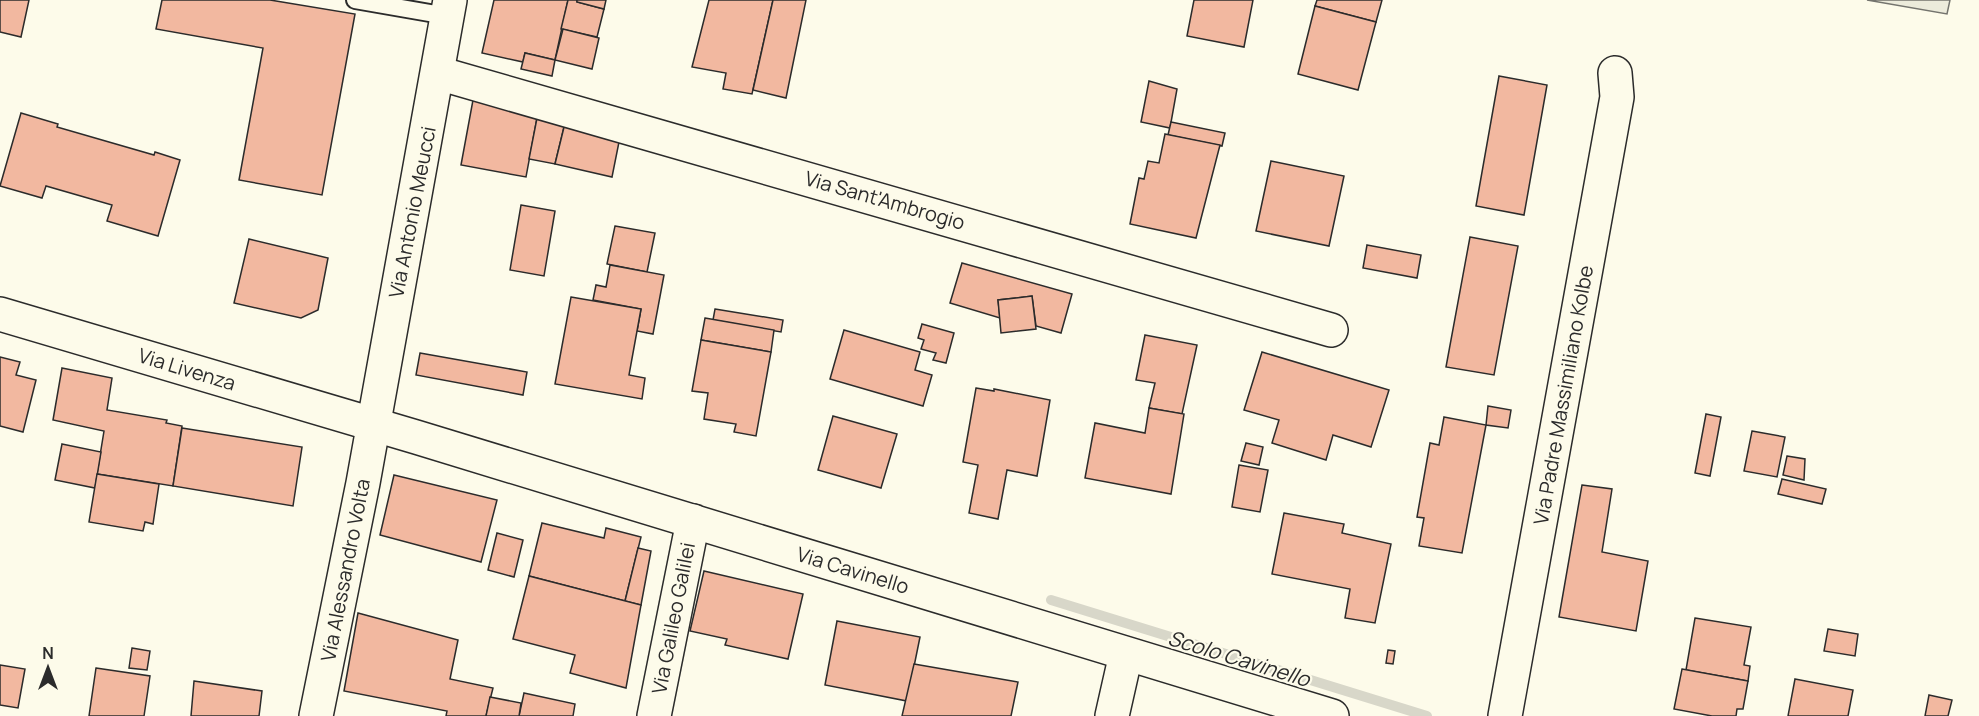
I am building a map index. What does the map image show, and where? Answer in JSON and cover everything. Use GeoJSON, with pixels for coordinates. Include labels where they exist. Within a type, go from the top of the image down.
{"type":"FeatureCollection","features":[{"type":"Feature","properties":{"kind":"street","name":"Via Antonio Meucci"},"geometry":{"type":"LineString","coordinates":[[374,424],[449,8]]}},
{"type":"Feature","properties":{"kind":"street","name":"Via Sant'Ambrogio"},"geometry":{"type":"LineString","coordinates":[[438,73],[1331,330]]}},
{"type":"Feature","properties":{"kind":"street","name":"Via Padre Massimiliano Kolbe"},"geometry":{"type":"LineString","coordinates":[[1504,716],[1615,109],[1615,73]]}},
{"type":"Feature","properties":{"kind":"street","name":"Via Livenza"},"geometry":{"type":"LineString","coordinates":[[0,314],[374,424]]}},
{"type":"Feature","properties":{"kind":"street","name":"Via Cavinello"},"geometry":{"type":"LineString","coordinates":[[374,424],[1332,716]]}},
{"type":"Feature","properties":{"kind":"street","name":"Via Alessandro Volta"},"geometry":{"type":"LineString","coordinates":[[316,716],[374,424]]}},
{"type":"Feature","properties":{"kind":"street","name":"Via Galileo Galilei"},"geometry":{"type":"LineString","coordinates":[[654,716],[693,520]]}},
{"type":"Feature","properties":{"kind":"street"},"geometry":{"type":"LineString","coordinates":[[1112,716],[1126,654]]}},
{"type":"Feature","properties":{"kind":"lane"},"geometry":{"type":"LineString","coordinates":[[355,0],[449,8]]}},
{"type":"Feature","properties":{"kind":"shaded area"},"geometry":{"type":"Polygon","coordinates":[[[1867,0],[1950,0],[1947,14],[1867,0]]]}},
{"type":"Feature","properties":{"kind":"building"},"geometry":{"type":"Polygon","coordinates":[[[0,0],[29,0],[21,37],[0,32],[0,0]]]}},
{"type":"Feature","properties":{"kind":"building"},"geometry":{"type":"Polygon","coordinates":[[[162,0],[270,0],[355,14],[322,195],[239,180],[263,48],[156,29],[162,0]]]}},
{"type":"Feature","properties":{"kind":"building"},"geometry":{"type":"Polygon","coordinates":[[[494,0],[568,0],[555,60],[525,53],[523,62],[482,53],[494,0]]]}},
{"type":"Feature","properties":{"kind":"building"},"geometry":{"type":"Polygon","coordinates":[[[568,0],[577,0],[577,2],[604,9],[597,37],[561,29],[568,0]]]}},
{"type":"Feature","properties":{"kind":"building"},"geometry":{"type":"Polygon","coordinates":[[[577,0],[606,0],[604,9],[577,2],[577,0]]]}},
{"type":"Feature","properties":{"kind":"building"},"geometry":{"type":"Polygon","coordinates":[[[709,0],[773,0],[752,94],[723,89],[726,73],[692,67],[709,0]]]}},
{"type":"Feature","properties":{"kind":"building"},"geometry":{"type":"Polygon","coordinates":[[[773,0],[806,0],[786,98],[753,90],[773,0]]]}},
{"type":"Feature","properties":{"kind":"building"},"geometry":{"type":"Polygon","coordinates":[[[1194,0],[1253,0],[1244,47],[1187,36],[1194,0]]]}},
{"type":"Feature","properties":{"kind":"building"},"geometry":{"type":"Polygon","coordinates":[[[1317,0],[1382,0],[1376,22],[1315,6],[1317,0]]]}},
{"type":"Feature","properties":{"kind":"building"},"geometry":{"type":"Polygon","coordinates":[[[1315,6],[1376,22],[1358,90],[1298,74],[1315,6]]]}},
{"type":"Feature","properties":{"kind":"building"},"geometry":{"type":"Polygon","coordinates":[[[563,29],[599,38],[592,69],[555,60],[563,29]]]}},
{"type":"Feature","properties":{"kind":"building"},"geometry":{"type":"Polygon","coordinates":[[[525,53],[555,60],[552,76],[521,69],[525,53]]]}},
{"type":"Feature","properties":{"kind":"building"},"geometry":{"type":"Polygon","coordinates":[[[1499,76],[1547,85],[1524,215],[1476,206],[1499,76]]]}},
{"type":"Feature","properties":{"kind":"building"},"geometry":{"type":"Polygon","coordinates":[[[1149,81],[1177,89],[1170,128],[1141,122],[1149,81]]]}},
{"type":"Feature","properties":{"kind":"building"},"geometry":{"type":"Polygon","coordinates":[[[473,100],[537,118],[526,177],[461,165],[473,100]]]}},
{"type":"Feature","properties":{"kind":"building"},"geometry":{"type":"Polygon","coordinates":[[[21,113],[58,124],[57,127],[154,155],[155,152],[180,160],[158,236],[107,221],[112,205],[46,186],[42,198],[0,186],[21,113]]]}},
{"type":"Feature","properties":{"kind":"building"},"geometry":{"type":"Polygon","coordinates":[[[537,118],[565,123],[555,164],[529,159],[537,118]]]}},
{"type":"Feature","properties":{"kind":"building"},"geometry":{"type":"Polygon","coordinates":[[[1171,122],[1225,133],[1222,146],[1168,135],[1171,122]]]}},
{"type":"Feature","properties":{"kind":"building"},"geometry":{"type":"Polygon","coordinates":[[[565,123],[620,137],[612,177],[555,164],[565,123]]]}},
{"type":"Feature","properties":{"kind":"building"},"geometry":{"type":"Polygon","coordinates":[[[1165,134],[1220,145],[1196,238],[1130,224],[1139,178],[1144,179],[1148,161],[1159,163],[1165,134]]]}},
{"type":"Feature","properties":{"kind":"building"},"geometry":{"type":"Polygon","coordinates":[[[1271,161],[1344,176],[1329,246],[1256,231],[1271,161]]]}},
{"type":"Feature","properties":{"kind":"building"},"geometry":{"type":"Polygon","coordinates":[[[521,205],[555,211],[544,276],[510,270],[521,205]]]}},
{"type":"Feature","properties":{"kind":"building"},"geometry":{"type":"Polygon","coordinates":[[[615,226],[655,233],[647,272],[607,264],[615,226]]]}},
{"type":"Feature","properties":{"kind":"building"},"geometry":{"type":"Polygon","coordinates":[[[1470,237],[1518,246],[1494,375],[1446,367],[1470,237]]]}},
{"type":"Feature","properties":{"kind":"building"},"geometry":{"type":"Polygon","coordinates":[[[249,239],[328,258],[318,310],[301,318],[234,303],[249,239]]]}},
{"type":"Feature","properties":{"kind":"building"},"geometry":{"type":"Polygon","coordinates":[[[1367,245],[1421,255],[1417,278],[1363,268],[1367,245]]]}},
{"type":"Feature","properties":{"kind":"building"},"geometry":{"type":"Polygon","coordinates":[[[962,263],[1072,294],[1061,333],[1036,326],[1032,296],[998,300],[1000,318],[950,303],[962,263]]]}},
{"type":"Feature","properties":{"kind":"building"},"geometry":{"type":"Polygon","coordinates":[[[610,265],[664,275],[653,334],[637,331],[641,309],[593,300],[596,285],[606,287],[610,265]]]}},
{"type":"Feature","properties":{"kind":"building"},"geometry":{"type":"Polygon","coordinates":[[[1032,296],[1036,329],[1001,333],[998,300],[1032,296]]]}},
{"type":"Feature","properties":{"kind":"building"},"geometry":{"type":"Polygon","coordinates":[[[571,297],[641,309],[629,375],[645,378],[642,399],[555,384],[571,297]]]}},
{"type":"Feature","properties":{"kind":"building"},"geometry":{"type":"Polygon","coordinates":[[[715,309],[783,320],[781,332],[713,320],[715,309]]]}},
{"type":"Feature","properties":{"kind":"building"},"geometry":{"type":"Polygon","coordinates":[[[705,318],[774,330],[771,352],[701,340],[705,318]]]}},
{"type":"Feature","properties":{"kind":"building"},"geometry":{"type":"Polygon","coordinates":[[[922,324],[954,333],[946,363],[933,360],[936,353],[921,349],[924,340],[918,338],[922,324]]]}},
{"type":"Feature","properties":{"kind":"building"},"geometry":{"type":"Polygon","coordinates":[[[844,330],[920,352],[915,370],[932,375],[923,406],[830,379],[844,330]]]}},
{"type":"Feature","properties":{"kind":"building"},"geometry":{"type":"Polygon","coordinates":[[[1145,335],[1197,345],[1182,414],[1149,408],[1155,383],[1136,380],[1145,335]]]}},
{"type":"Feature","properties":{"kind":"building"},"geometry":{"type":"Polygon","coordinates":[[[701,340],[771,352],[756,436],[734,432],[736,424],[704,419],[708,393],[692,391],[701,340]]]}},
{"type":"Feature","properties":{"kind":"building"},"geometry":{"type":"Polygon","coordinates":[[[1262,352],[1389,390],[1371,447],[1333,435],[1326,460],[1272,443],[1279,420],[1244,410],[1262,352]]]}},
{"type":"Feature","properties":{"kind":"building"},"geometry":{"type":"Polygon","coordinates":[[[420,353],[527,372],[523,395],[416,375],[420,353]]]}},
{"type":"Feature","properties":{"kind":"building"},"geometry":{"type":"Polygon","coordinates":[[[0,357],[20,362],[16,375],[36,380],[23,432],[0,426],[0,357]]]}},
{"type":"Feature","properties":{"kind":"building"},"geometry":{"type":"Polygon","coordinates":[[[62,368],[112,378],[107,410],[167,420],[166,423],[182,426],[173,486],[97,474],[104,431],[53,420],[62,368]]]}},
{"type":"Feature","properties":{"kind":"building"},"geometry":{"type":"Polygon","coordinates":[[[976,388],[994,391],[994,389],[1050,400],[1037,476],[1007,470],[998,519],[969,513],[978,465],[963,462],[976,388]]]}},
{"type":"Feature","properties":{"kind":"building"},"geometry":{"type":"Polygon","coordinates":[[[1488,406],[1511,410],[1508,428],[1486,425],[1488,406]]]}},
{"type":"Feature","properties":{"kind":"building"},"geometry":{"type":"Polygon","coordinates":[[[1149,408],[1184,414],[1171,494],[1085,478],[1095,423],[1145,433],[1149,408]]]}},
{"type":"Feature","properties":{"kind":"building"},"geometry":{"type":"Polygon","coordinates":[[[1706,414],[1721,417],[1710,476],[1695,473],[1706,414]]]}},
{"type":"Feature","properties":{"kind":"building"},"geometry":{"type":"Polygon","coordinates":[[[833,416],[897,434],[881,488],[818,470],[833,416]]]}},
{"type":"Feature","properties":{"kind":"building"},"geometry":{"type":"Polygon","coordinates":[[[1444,417],[1486,425],[1462,553],[1419,546],[1424,518],[1417,517],[1430,443],[1439,445],[1444,417]]]}},
{"type":"Feature","properties":{"kind":"building"},"geometry":{"type":"Polygon","coordinates":[[[182,428],[302,447],[293,506],[173,486],[182,428]]]}},
{"type":"Feature","properties":{"kind":"building"},"geometry":{"type":"Polygon","coordinates":[[[1752,431],[1785,437],[1777,477],[1744,471],[1752,431]]]}},
{"type":"Feature","properties":{"kind":"building"},"geometry":{"type":"Polygon","coordinates":[[[1246,443],[1263,447],[1259,465],[1241,461],[1246,443]]]}},
{"type":"Feature","properties":{"kind":"building"},"geometry":{"type":"Polygon","coordinates":[[[62,444],[101,452],[95,488],[55,480],[62,444]]]}},
{"type":"Feature","properties":{"kind":"building"},"geometry":{"type":"Polygon","coordinates":[[[1787,456],[1805,459],[1804,480],[1783,475],[1787,456]]]}},
{"type":"Feature","properties":{"kind":"building"},"geometry":{"type":"Polygon","coordinates":[[[1239,465],[1268,470],[1260,512],[1232,507],[1239,465]]]}},
{"type":"Feature","properties":{"kind":"building"},"geometry":{"type":"Polygon","coordinates":[[[97,474],[159,484],[153,524],[145,522],[143,531],[89,522],[97,474]]]}},
{"type":"Feature","properties":{"kind":"building"},"geometry":{"type":"Polygon","coordinates":[[[394,475],[497,500],[481,562],[380,535],[394,475]]]}},
{"type":"Feature","properties":{"kind":"building"},"geometry":{"type":"Polygon","coordinates":[[[1782,479],[1826,489],[1822,504],[1778,494],[1782,479]]]}},
{"type":"Feature","properties":{"kind":"building"},"geometry":{"type":"Polygon","coordinates":[[[1582,485],[1612,489],[1602,552],[1648,561],[1636,631],[1559,617],[1582,485]]]}},
{"type":"Feature","properties":{"kind":"building"},"geometry":{"type":"Polygon","coordinates":[[[1284,513],[1344,524],[1342,533],[1391,544],[1375,623],[1345,618],[1350,589],[1272,574],[1284,513]]]}},
{"type":"Feature","properties":{"kind":"building"},"geometry":{"type":"Polygon","coordinates":[[[542,523],[604,538],[606,528],[641,537],[625,601],[529,576],[542,523]]]}},
{"type":"Feature","properties":{"kind":"building"},"geometry":{"type":"Polygon","coordinates":[[[497,533],[523,540],[514,577],[488,570],[497,533]]]}},
{"type":"Feature","properties":{"kind":"building"},"geometry":{"type":"Polygon","coordinates":[[[638,548],[651,551],[641,605],[625,601],[638,548]]]}},
{"type":"Feature","properties":{"kind":"building"},"geometry":{"type":"Polygon","coordinates":[[[704,571],[803,594],[788,659],[725,645],[727,639],[690,631],[704,571]]]}},
{"type":"Feature","properties":{"kind":"building"},"geometry":{"type":"Polygon","coordinates":[[[529,576],[641,605],[626,688],[570,673],[575,655],[513,639],[529,576]]]}},
{"type":"Feature","properties":{"kind":"building"},"geometry":{"type":"Polygon","coordinates":[[[358,613],[458,640],[450,679],[493,688],[486,716],[446,716],[447,711],[344,691],[358,613]]]}},
{"type":"Feature","properties":{"kind":"building"},"geometry":{"type":"Polygon","coordinates":[[[1695,618],[1751,627],[1744,665],[1750,666],[1748,681],[1686,670],[1695,618]]]}},
{"type":"Feature","properties":{"kind":"building"},"geometry":{"type":"Polygon","coordinates":[[[837,621],[920,637],[907,701],[825,685],[837,621]]]}},
{"type":"Feature","properties":{"kind":"building"},"geometry":{"type":"Polygon","coordinates":[[[1828,629],[1858,634],[1855,656],[1824,651],[1828,629]]]}},
{"type":"Feature","properties":{"kind":"building"},"geometry":{"type":"Polygon","coordinates":[[[132,648],[150,651],[147,670],[129,668],[132,648]]]}},
{"type":"Feature","properties":{"kind":"building"},"geometry":{"type":"Polygon","coordinates":[[[1388,650],[1395,651],[1393,664],[1386,663],[1388,650]]]}},
{"type":"Feature","properties":{"kind":"building"},"geometry":{"type":"Polygon","coordinates":[[[914,664],[1018,682],[1011,716],[902,716],[914,664]]]}},
{"type":"Feature","properties":{"kind":"building"},"geometry":{"type":"Polygon","coordinates":[[[0,665],[25,669],[18,708],[0,705],[0,665]]]}},
{"type":"Feature","properties":{"kind":"building"},"geometry":{"type":"Polygon","coordinates":[[[96,668],[150,676],[144,716],[89,716],[96,668]]]}},
{"type":"Feature","properties":{"kind":"building"},"geometry":{"type":"Polygon","coordinates":[[[1682,669],[1748,681],[1743,709],[1737,709],[1736,716],[1712,716],[1674,709],[1682,669]]]}},
{"type":"Feature","properties":{"kind":"building"},"geometry":{"type":"Polygon","coordinates":[[[1795,679],[1853,690],[1848,716],[1788,716],[1795,679]]]}},
{"type":"Feature","properties":{"kind":"building"},"geometry":{"type":"Polygon","coordinates":[[[194,681],[262,691],[259,716],[191,716],[194,681]]]}},
{"type":"Feature","properties":{"kind":"building"},"geometry":{"type":"Polygon","coordinates":[[[524,693],[575,704],[573,716],[519,716],[524,693]]]}},
{"type":"Feature","properties":{"kind":"building"},"geometry":{"type":"Polygon","coordinates":[[[1929,695],[1952,700],[1948,716],[1925,716],[1929,695]]]}},
{"type":"Feature","properties":{"kind":"building"},"geometry":{"type":"Polygon","coordinates":[[[490,697],[521,703],[519,716],[486,716],[490,697]]]}},
{"type":"Feature","properties":{"kind":"waterway","name":"Scolo Cavinello"},"geometry":{"type":"LineString","coordinates":[[1051,600],[1427,716]]}}]}
